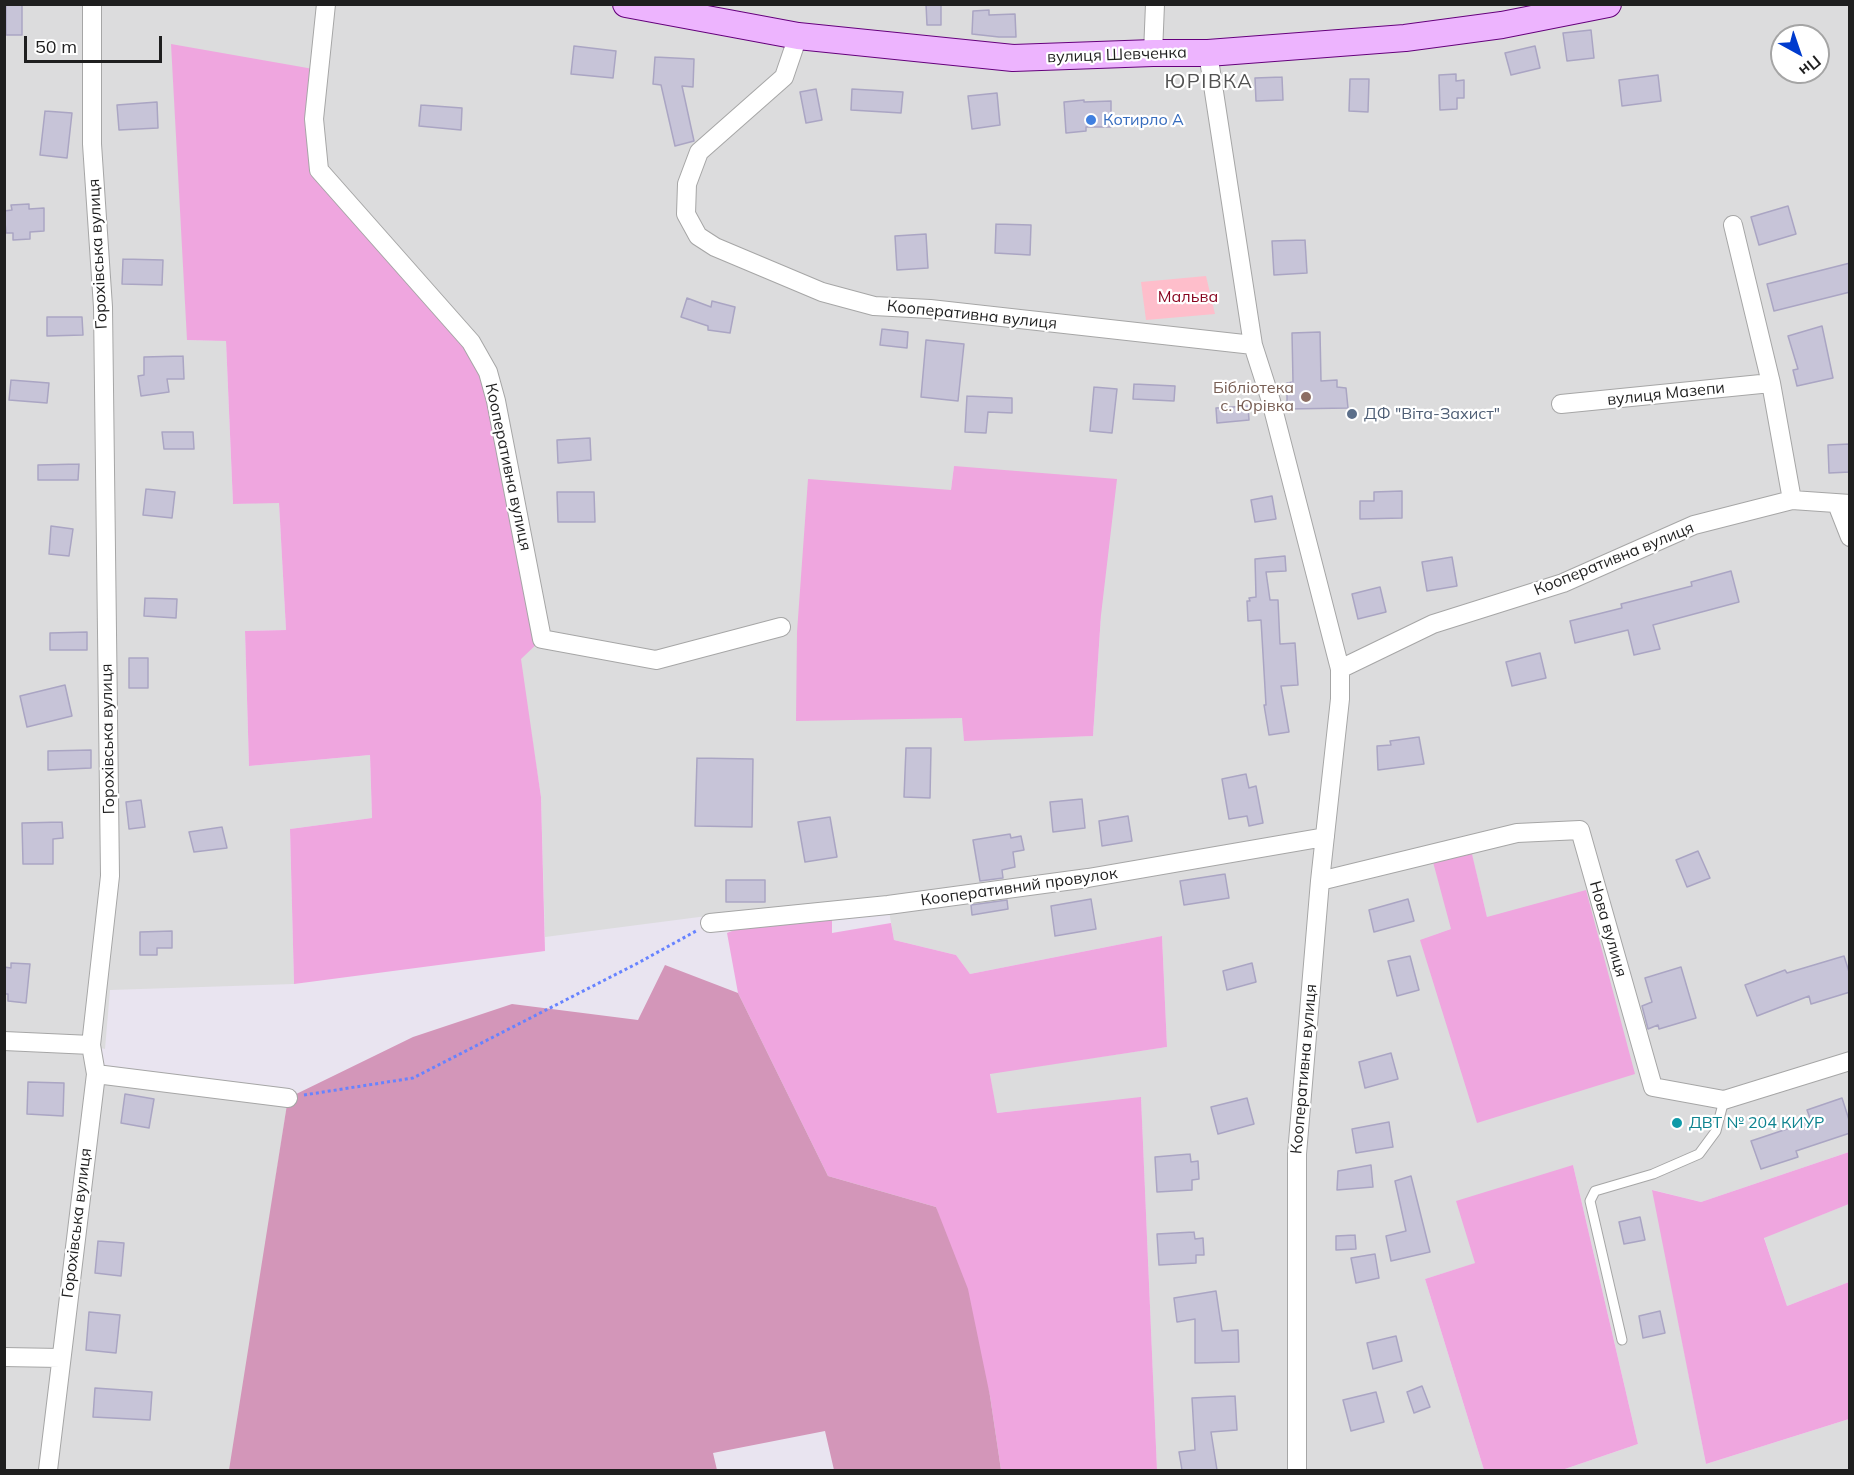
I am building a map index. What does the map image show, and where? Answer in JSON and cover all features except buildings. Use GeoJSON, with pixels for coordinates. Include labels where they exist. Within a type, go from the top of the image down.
{"type":"FeatureCollection","features":[{"type":"Feature","properties":{"kind":"street","name":"Горохівська вулиця"},"geometry":{"type":"LineString","coordinates":[[48,1470],[96,1074],[92,1046],[110,876],[103,307],[92,144],[92,4]]}},
{"type":"Feature","properties":{"kind":"street","name":"Кооперативна вулиця"},"geometry":{"type":"LineString","coordinates":[[326,4],[314,119],[319,170],[471,342],[488,372],[496,401],[542,639],[656,660],[781,627]]}},
{"type":"Feature","properties":{"kind":"street","name":"вулиця Шевченка"},"geometry":{"type":"LineString","coordinates":[[626,4],[798,36],[1013,58],[1208,53],[1405,38],[1502,25],[1608,4]]}},
{"type":"Feature","properties":{"kind":"street"},"geometry":{"type":"LineString","coordinates":[[1153,53],[1155,4]]}},
{"type":"Feature","properties":{"kind":"street","name":"Кооперативна вулиця"},"geometry":{"type":"LineString","coordinates":[[798,36],[784,77],[699,152],[687,184],[686,214],[698,236],[715,247],[822,292],[874,306],[930,309],[1253,345]]}},
{"type":"Feature","properties":{"kind":"street","name":"Кооперативна вулиця"},"geometry":{"type":"LineString","coordinates":[[1208,53],[1253,345],[1274,412],[1340,669],[1340,699],[1320,881],[1297,1154],[1296,1470]]}},
{"type":"Feature","properties":{"kind":"street"},"geometry":{"type":"LineString","coordinates":[[1733,225],[1771,383],[1792,500],[1843,504],[1850,537]]}},
{"type":"Feature","properties":{"kind":"street","name":"вулиця Мазепи"},"geometry":{"type":"LineString","coordinates":[[1562,404],[1771,383]]}},
{"type":"Feature","properties":{"kind":"street","name":"Кооперативна вулиця"},"geometry":{"type":"LineString","coordinates":[[1340,669],[1433,624],[1563,583],[1694,525],[1792,500]]}},
{"type":"Feature","properties":{"kind":"street","name":"Нова вулиця"},"geometry":{"type":"LineString","coordinates":[[1320,881],[1517,833],[1580,830],[1653,1087],[1724,1100],[1850,1061]]}},
{"type":"Feature","properties":{"kind":"street","name":"Кооперативний провулок"},"geometry":{"type":"LineString","coordinates":[[710,923],[888,905],[1077,879],[1325,837]]}},
{"type":"Feature","properties":{"kind":"street"},"geometry":{"type":"LineString","coordinates":[[4,1041],[92,1046]]}},
{"type":"Feature","properties":{"kind":"street"},"geometry":{"type":"LineString","coordinates":[[96,1074],[288,1098]]}},
{"type":"Feature","properties":{"kind":"street"},"geometry":{"type":"LineString","coordinates":[[4,1357],[60,1358]]}},
{"type":"Feature","properties":{"kind":"lane"},"geometry":{"type":"LineString","coordinates":[[1622,1340],[1590,1201],[1595,1191],[1653,1174],[1699,1154],[1716,1131],[1724,1100]]}},
{"type":"Feature","properties":{"kind":"path"},"geometry":{"type":"LineString","coordinates":[[288,1098],[413,1078],[638,963],[710,923]]}},
{"type":"Feature","properties":{"kind":"shaded area"},"geometry":{"type":"Polygon","coordinates":[[[5,5],[1849,5],[1849,1152],[1701,1202],[1653,1190],[1706,1464],[1849,1419],[1849,1470],[1562,1470],[1638,1444],[1573,1165],[1476,1263],[1425,1279],[1484,1470],[1157,1470],[1141,1098],[996,1113],[990,1073],[1167,1047],[1162,936],[970,974],[956,955],[894,940],[888,905],[707,916],[545,937],[541,797],[471,342],[187,340],[226,341],[233,504],[279,502],[286,630],[245,631],[249,766],[370,755],[372,818],[290,829],[294,984],[110,990],[105,1049],[92,1046],[96,1074],[288,1098],[231,1470],[5,1470],[5,5]],[[954,466],[951,490],[964,740],[1093,736],[1101,615],[954,466]],[[1472,855],[1451,929],[1420,940],[1487,917],[1472,855]]]}},
{"type":"Feature","properties":{"kind":"shaded area"},"geometry":{"type":"Polygon","coordinates":[[[171,44],[319,70],[319,170],[488,372],[542,639],[521,659],[541,797],[545,951],[294,984],[290,829],[372,818],[370,755],[249,766],[245,631],[286,630],[279,503],[233,504],[226,341],[187,340],[171,44]]]}},
{"type":"Feature","properties":{"kind":"shaded area"},"geometry":{"type":"Polygon","coordinates":[[[954,466],[1117,479],[1101,615],[1093,736],[964,741],[962,718],[796,721],[797,632],[808,479],[951,490],[954,466]]]}},
{"type":"Feature","properties":{"kind":"shaded area"},"geometry":{"type":"Polygon","coordinates":[[[1472,854],[1487,917],[1586,890],[1635,1074],[1477,1123],[1420,940],[1451,929],[1433,862],[1472,854]]]}},
{"type":"Feature","properties":{"kind":"shaded area"},"geometry":{"type":"Polygon","coordinates":[[[832,919],[832,933],[891,923],[894,940],[956,955],[970,974],[1162,936],[1167,1047],[990,1074],[997,1113],[1141,1097],[1157,1470],[1001,1470],[990,1396],[936,1207],[828,1176],[738,993],[727,933],[747,925],[832,919]]]}},
{"type":"Feature","properties":{"kind":"shaded area"},"geometry":{"type":"Polygon","coordinates":[[[665,965],[738,993],[828,1176],[936,1207],[968,1289],[990,1396],[1001,1470],[834,1470],[825,1431],[713,1453],[717,1470],[229,1470],[288,1098],[413,1037],[512,1004],[638,1020],[665,965]]]}},
{"type":"Feature","properties":{"kind":"shaded area"},"geometry":{"type":"Polygon","coordinates":[[[1849,1152],[1849,1204],[1764,1238],[1787,1306],[1849,1282],[1849,1419],[1706,1464],[1652,1190],[1701,1202],[1849,1152]]]}},
{"type":"Feature","properties":{"kind":"shaded area"},"geometry":{"type":"Polygon","coordinates":[[[1573,1165],[1638,1444],[1562,1470],[1484,1470],[1425,1279],[1475,1263],[1456,1201],[1573,1165]]]}},
{"type":"Feature","properties":{"kind":"shaded area"},"geometry":{"type":"Polygon","coordinates":[[[1849,1204],[1849,1282],[1787,1306],[1764,1237],[1849,1204]]]}},
{"type":"Feature","properties":{"kind":"green space","name":"Мальва"},"geometry":{"type":"Polygon","coordinates":[[[1206,276],[1215,314],[1146,320],[1141,282],[1206,276]]]}},
{"type":"Feature","properties":{"kind":"place","name":"Котирло А"},"geometry":{"type":"Point","coordinates":[1091,120]}},
{"type":"Feature","properties":{"kind":"place","name":"Бібліотека с. Юрівка"},"geometry":{"type":"Point","coordinates":[1306,397]}},
{"type":"Feature","properties":{"kind":"place","name":"ДФ \"Віта-Захист\""},"geometry":{"type":"Point","coordinates":[1352,414]}},
{"type":"Feature","properties":{"kind":"place","name":"ДВТ № 204 КИУР"},"geometry":{"type":"Point","coordinates":[1677,1123]}},
{"type":"Feature","properties":{"kind":"district","name":"ЮРІВКА"},"geometry":{"type":"Point","coordinates":[1209,82]}}]}
